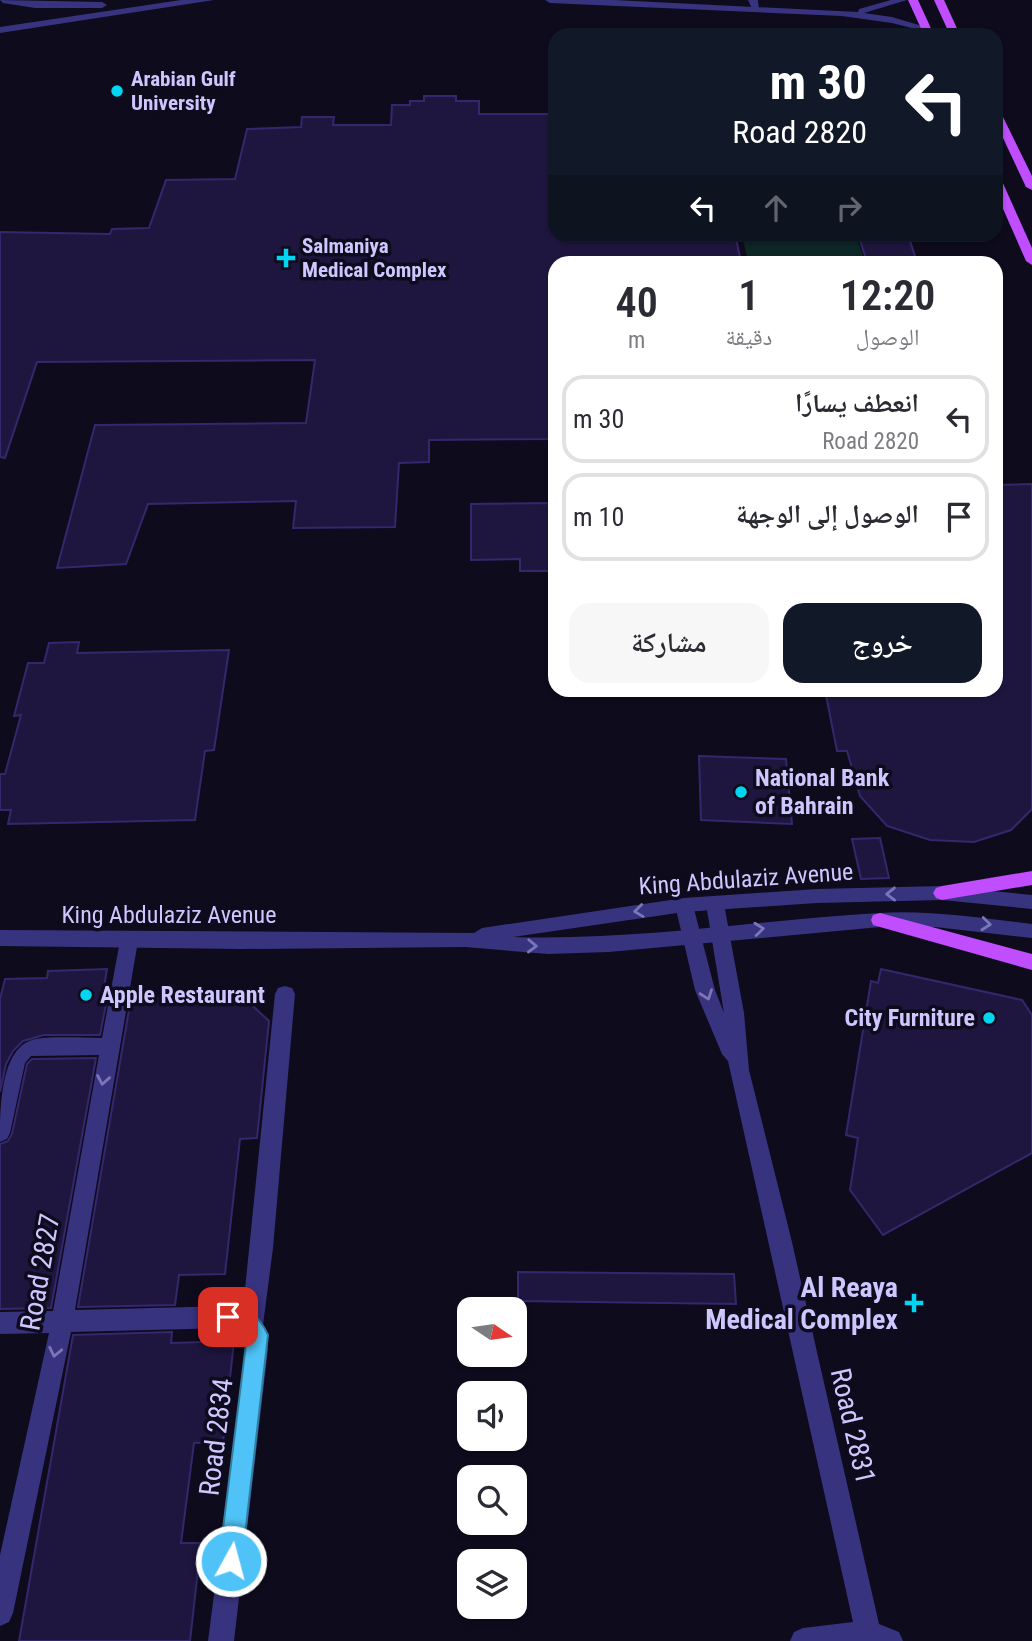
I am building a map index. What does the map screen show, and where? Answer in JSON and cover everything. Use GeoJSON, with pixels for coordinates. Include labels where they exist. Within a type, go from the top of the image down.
{"type":"FeatureCollection","features":[{"type":"Feature","properties":{"kind":"main road"},"geometry":{"type":"LineString","coordinates":[[913,0],[926,28]]}},
{"type":"Feature","properties":{"kind":"main road"},"geometry":{"type":"LineString","coordinates":[[939,0],[952,28]]}},
{"type":"Feature","properties":{"kind":"main road"},"geometry":{"type":"LineString","coordinates":[[1003,127],[1032,187]]}},
{"type":"Feature","properties":{"kind":"main road"},"geometry":{"type":"LineString","coordinates":[[1003,197],[1032,261]]}},
{"type":"Feature","properties":{"kind":"main road"},"geometry":{"type":"LineString","coordinates":[[942,892],[1032,878]]}},
{"type":"Feature","properties":{"kind":"main road"},"geometry":{"type":"LineString","coordinates":[[880,920],[1032,962]]}},
{"type":"Feature","properties":{"kind":"street"},"geometry":{"type":"LineString","coordinates":[[3,0],[34,5],[112,5]]}},
{"type":"Feature","properties":{"kind":"street"},"geometry":{"type":"LineString","coordinates":[[2,27],[112,5],[160,0]]}},
{"type":"Feature","properties":{"kind":"street"},"geometry":{"type":"LineString","coordinates":[[2,27],[209,0]]}},
{"type":"Feature","properties":{"kind":"street"},"geometry":{"type":"LineString","coordinates":[[550,0],[755,5],[867,16],[913,28]]}},
{"type":"Feature","properties":{"kind":"street"},"geometry":{"type":"LineString","coordinates":[[816,11],[876,9],[902,0]]}},
{"type":"Feature","properties":{"kind":"street"},"geometry":{"type":"LineString","coordinates":[[0,7],[2,27]]}},
{"type":"Feature","properties":{"kind":"street","name":"King Abdulaziz Avenue"},"geometry":{"type":"LineString","coordinates":[[465,939],[684,905],[817,896],[942,892],[1032,902]]}},
{"type":"Feature","properties":{"kind":"street"},"geometry":{"type":"LineString","coordinates":[[715,904],[734,1013],[738,1070]]}},
{"type":"Feature","properties":{"kind":"street"},"geometry":{"type":"LineString","coordinates":[[684,905],[705,990],[738,1070]]}},
{"type":"Feature","properties":{"kind":"street","name":"King Abdulaziz Avenue"},"geometry":{"type":"LineString","coordinates":[[0,938],[129,941],[465,939],[548,946],[608,944],[880,920],[935,920],[1032,931]]}},
{"type":"Feature","properties":{"kind":"street","name":"Road 2827"},"geometry":{"type":"LineString","coordinates":[[0,1613],[62,1323],[129,941]]}},
{"type":"Feature","properties":{"kind":"street","name":"Road 2834"},"geometry":{"type":"LineString","coordinates":[[221,1641],[257,1349],[257,1335],[252,1325],[262,1248],[285,994]]}},
{"type":"Feature","properties":{"kind":"street"},"geometry":{"type":"LineString","coordinates":[[0,1133],[16,1059],[24,1050],[35,1047],[109,1046]]}},
{"type":"Feature","properties":{"kind":"street","name":"Road 2831"},"geometry":{"type":"LineString","coordinates":[[738,1070],[879,1637]]}},
{"type":"Feature","properties":{"kind":"street"},"geometry":{"type":"LineString","coordinates":[[0,1323],[228,1317],[242,1318],[252,1325]]}},
{"type":"Feature","properties":{"kind":"street"},"geometry":{"type":"LineString","coordinates":[[803,1641],[879,1637]]}},
{"type":"Feature","properties":{"kind":"green space"},"geometry":{"type":"Polygon","coordinates":[[[744,242],[858,242],[863,256],[747,256],[744,242]]]}},
{"type":"Feature","properties":{"kind":"building"},"geometry":{"type":"Polygon","coordinates":[[[424,96],[456,96],[456,101],[479,101],[479,114],[548,114],[548,242],[737,242],[740,256],[548,256],[548,439],[429,440],[429,462],[399,463],[395,527],[293,528],[296,501],[148,504],[126,564],[57,568],[95,425],[306,423],[315,360],[37,362],[5,458],[0,457],[0,232],[110,234],[112,229],[149,228],[166,180],[235,179],[247,129],[301,127],[302,117],[334,117],[333,125],[391,125],[392,105],[410,105],[410,101],[424,101],[424,96]]]}},
{"type":"Feature","properties":{"kind":"building"},"geometry":{"type":"Polygon","coordinates":[[[861,242],[910,242],[915,256],[865,256],[861,242]]]}},
{"type":"Feature","properties":{"kind":"building"},"geometry":{"type":"Polygon","coordinates":[[[1032,484],[1032,809],[1011,830],[974,842],[930,840],[887,826],[860,796],[847,751],[837,751],[826,697],[1003,697],[1003,485],[1032,484]]]}},
{"type":"Feature","properties":{"kind":"building"},"geometry":{"type":"Polygon","coordinates":[[[548,503],[548,571],[520,571],[520,559],[471,560],[471,504],[548,503]]]}},
{"type":"Feature","properties":{"kind":"building"},"geometry":{"type":"Polygon","coordinates":[[[79,642],[77,653],[229,650],[214,750],[205,751],[195,820],[8,824],[11,810],[0,810],[0,774],[5,774],[21,715],[14,716],[28,663],[44,663],[49,643],[79,642]]]}},
{"type":"Feature","properties":{"kind":"building","name":"National Bank of Bahrain"},"geometry":{"type":"Polygon","coordinates":[[[699,756],[786,759],[792,824],[701,820],[699,756]]]}},
{"type":"Feature","properties":{"kind":"building"},"geometry":{"type":"Polygon","coordinates":[[[880,838],[889,878],[861,879],[852,839],[880,838]]]}},
{"type":"Feature","properties":{"kind":"building"},"geometry":{"type":"Polygon","coordinates":[[[107,969],[102,999],[107,999],[100,1035],[44,1035],[23,1041],[6,1064],[0,1092],[0,999],[5,979],[47,978],[48,971],[107,969]]]}},
{"type":"Feature","properties":{"kind":"building"},"geometry":{"type":"Polygon","coordinates":[[[881,969],[1022,1000],[1032,1015],[1032,1153],[883,1235],[850,1190],[858,1138],[846,1135],[871,981],[878,983],[881,969]]]}},
{"type":"Feature","properties":{"kind":"building"},"geometry":{"type":"Polygon","coordinates":[[[242,996],[269,1021],[257,1138],[240,1139],[225,1274],[179,1275],[175,1305],[78,1307],[131,998],[242,996]]]}},
{"type":"Feature","properties":{"kind":"building"},"geometry":{"type":"Polygon","coordinates":[[[96,1058],[51,1308],[0,1309],[0,1144],[8,1141],[12,1134],[27,1064],[32,1059],[96,1058]]]}},
{"type":"Feature","properties":{"kind":"building"},"geometry":{"type":"Polygon","coordinates":[[[518,1272],[734,1274],[736,1304],[527,1301],[527,1297],[518,1297],[518,1272]]]}},
{"type":"Feature","properties":{"kind":"building"},"geometry":{"type":"Polygon","coordinates":[[[172,1332],[171,1343],[234,1341],[223,1442],[194,1443],[181,1543],[201,1543],[190,1641],[19,1641],[73,1335],[172,1332]]]}},
{"type":"Feature","properties":{"kind":"place","name":"Arabian Gulf University"},"geometry":{"type":"Point","coordinates":[117,91]}},
{"type":"Feature","properties":{"kind":"place","name":"Salmaniya Medical Complex"},"geometry":{"type":"Point","coordinates":[286,258]}},
{"type":"Feature","properties":{"kind":"place","name":"National Bank of Bahrain"},"geometry":{"type":"Point","coordinates":[741,792]}},
{"type":"Feature","properties":{"kind":"place","name":"Apple Restaurant"},"geometry":{"type":"Point","coordinates":[86,995]}},
{"type":"Feature","properties":{"kind":"place","name":"City Furniture"},"geometry":{"type":"Point","coordinates":[989,1018]}},
{"type":"Feature","properties":{"kind":"place","name":"Al Reaya Medical Complex"},"geometry":{"type":"Point","coordinates":[914,1303]}},
{"type":"Feature","properties":{"kind":"route"},"geometry":{"type":"LineString","coordinates":[[228,1317],[242,1318],[252,1325],[257,1335],[231,1561]]}}]}
